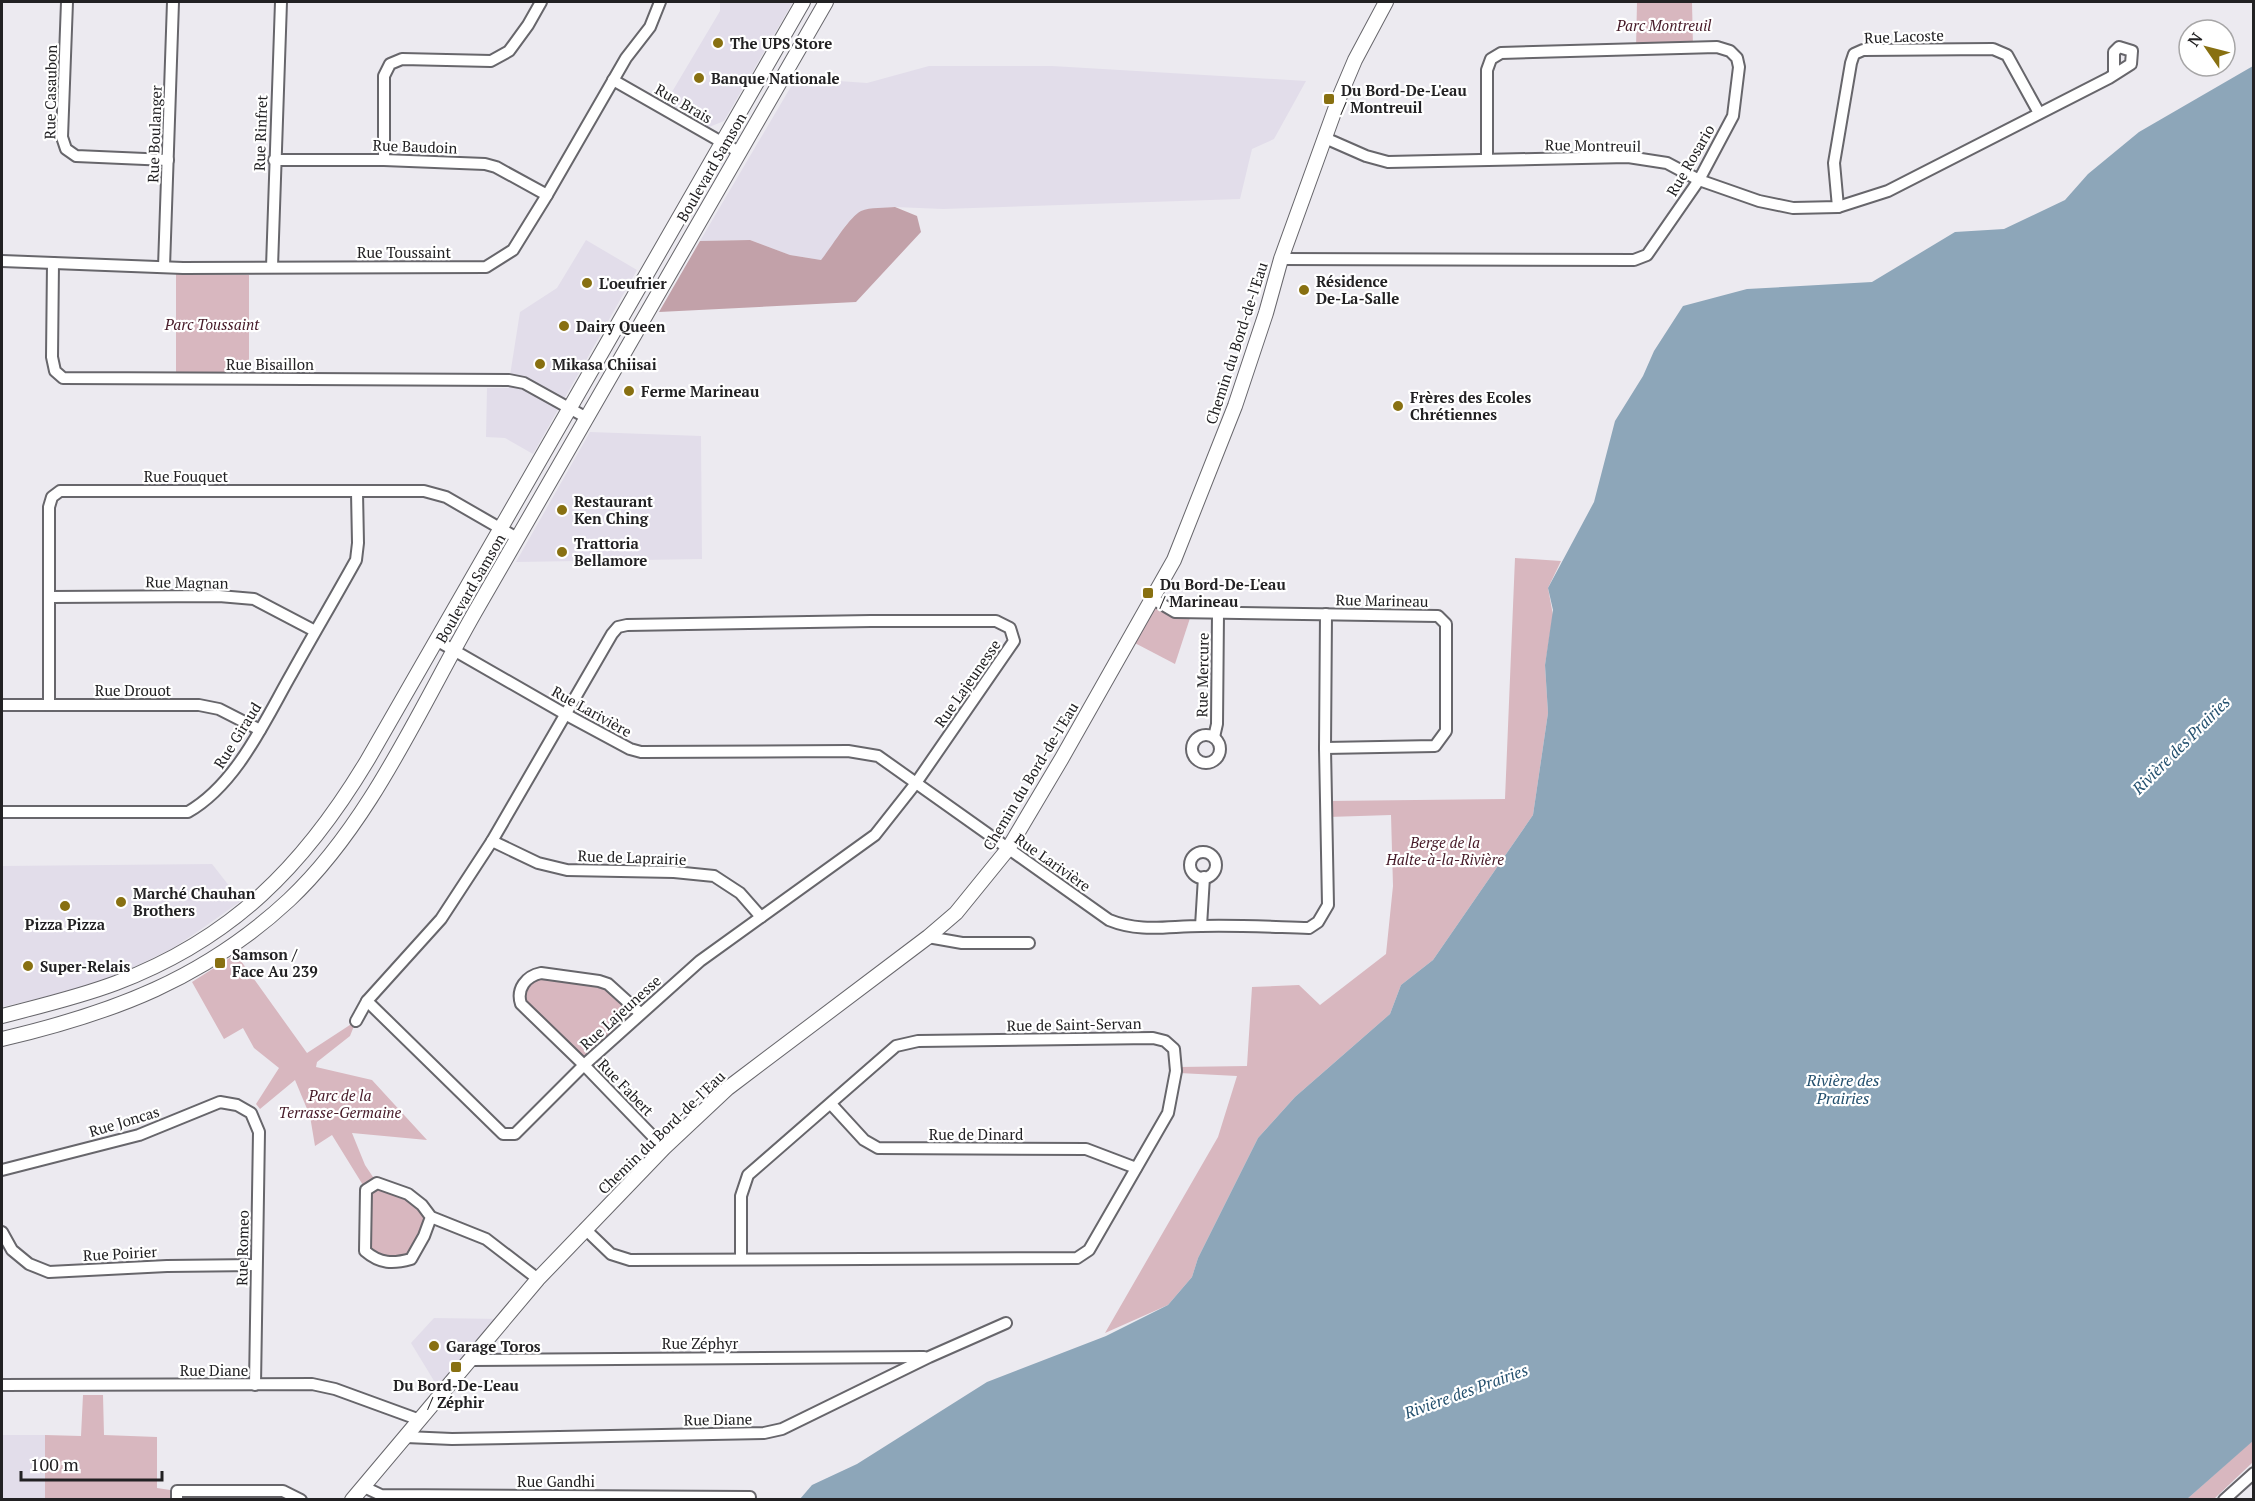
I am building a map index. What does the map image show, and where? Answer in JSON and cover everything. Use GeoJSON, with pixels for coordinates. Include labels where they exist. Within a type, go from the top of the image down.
{"type":"FeatureCollection","features":[{"type":"Feature","properties":{"kind":"street","name":"Rue Casaubon"},"geometry":{"type":"LineString","coordinates":[[67,2],[62,137],[66,149],[76,156],[168,160]]}},
{"type":"Feature","properties":{"kind":"street","name":"Rue Boulanger"},"geometry":{"type":"LineString","coordinates":[[164,267],[173,2]]}},
{"type":"Feature","properties":{"kind":"street","name":"Rue Rinfret"},"geometry":{"type":"LineString","coordinates":[[272,267],[280,2]]}},
{"type":"Feature","properties":{"kind":"street"},"geometry":{"type":"LineString","coordinates":[[384,160],[384,76],[390,64],[402,58],[491,61],[509,51],[541,2]]}},
{"type":"Feature","properties":{"kind":"street","name":"Rue Toussaint"},"geometry":{"type":"LineString","coordinates":[[2,261],[164,267],[486,267],[513,250],[626,58],[650,27],[660,2]]}},
{"type":"Feature","properties":{"kind":"street","name":"Boulevard Samson"},"geometry":{"type":"LineString","coordinates":[[2,1016],[101,988],[149,969],[205,938],[265,892],[303,854],[338,807],[803,2]]}},
{"type":"Feature","properties":{"kind":"street","name":"Boulevard Samson"},"geometry":{"type":"LineString","coordinates":[[2,1039],[94,1014],[156,991],[215,957],[271,916],[316,872],[357,818],[825,2]]}},
{"type":"Feature","properties":{"kind":"street","name":"Chemin du Bord-de-l'Eau"},"geometry":{"type":"LineString","coordinates":[[352,1500],[537,1279],[664,1148],[728,1089],[928,937],[956,913],[1008,849],[1174,560],[1235,406],[1266,313],[1281,259],[1325,138],[1355,60],[1386,2]]}},
{"type":"Feature","properties":{"kind":"street","name":"Rue Rosario"},"geometry":{"type":"LineString","coordinates":[[1281,259],[1634,260],[1647,255],[1699,180],[1732,116],[1739,67],[1737,58],[1730,51],[1717,47],[1501,53],[1491,59],[1487,70],[1487,160]]}},
{"type":"Feature","properties":{"kind":"street","name":"Rue Lacoste"},"geometry":{"type":"LineString","coordinates":[[1838,207],[1834,163],[1854,54],[1863,50],[1993,49],[2001,51],[2007,55],[2039,113]]}},
{"type":"Feature","properties":{"kind":"street","name":"Rue Montreuil"},"geometry":{"type":"LineString","coordinates":[[1325,138],[1366,156],[1388,162],[1628,157],[1667,163],[1699,180],[1759,201],[1794,208],[1838,207],[1888,191],[2114,75]]}},
{"type":"Feature","properties":{"kind":"street","name":"Rue Brais"},"geometry":{"type":"LineString","coordinates":[[613,80],[739,152]]}},
{"type":"Feature","properties":{"kind":"street","name":"Rue Baudoin"},"geometry":{"type":"LineString","coordinates":[[274,160],[384,160],[485,164],[496,167],[547,195]]}},
{"type":"Feature","properties":{"kind":"street","name":"Rue Bisaillon"},"geometry":{"type":"LineString","coordinates":[[53,263],[52,357],[55,371],[63,378],[509,380],[524,383],[586,418]]}},
{"type":"Feature","properties":{"kind":"street","name":"Rue Fouquet"},"geometry":{"type":"LineString","coordinates":[[50,705],[50,502],[52,497],[60,491],[433,492],[518,538]]}},
{"type":"Feature","properties":{"kind":"street","name":"Rue Giraud"},"geometry":{"type":"LineString","coordinates":[[2,812],[188,812],[203,803],[226,781],[260,730],[356,560],[357,492]]}},
{"type":"Feature","properties":{"kind":"street","name":"Rue Magnan"},"geometry":{"type":"LineString","coordinates":[[51,597],[219,596],[254,599],[315,631]]}},
{"type":"Feature","properties":{"kind":"street","name":"Rue Marineau"},"geometry":{"type":"LineString","coordinates":[[1153,599],[1175,612],[1438,616],[1446,624],[1446,731],[1435,746],[1325,748]]}},
{"type":"Feature","properties":{"kind":"street","name":"Rue Mercure"},"geometry":{"type":"LineString","coordinates":[[1214,737],[1217,724],[1218,614]]}},
{"type":"Feature","properties":{"kind":"street","name":"Rue Larivière"},"geometry":{"type":"LineString","coordinates":[[436,640],[565,714],[620,744],[641,752],[848,751],[878,756],[1109,920],[1121,925],[1136,928],[1201,926],[1309,928],[1318,922],[1328,905],[1325,748],[1326,614]]}},
{"type":"Feature","properties":{"kind":"street","name":"Rue Lajeunesse"},"geometry":{"type":"LineString","coordinates":[[356,1021],[368,1001],[441,919],[492,841],[618,627],[871,621],[996,621],[1010,628],[1014,641],[916,783],[875,835],[700,961],[584,1065],[515,1134],[503,1134],[368,1001]]}},
{"type":"Feature","properties":{"kind":"street","name":"Rue Drouot"},"geometry":{"type":"LineString","coordinates":[[2,705],[199,705],[219,709],[260,730]]}},
{"type":"Feature","properties":{"kind":"street","name":"Rue de Laprairie"},"geometry":{"type":"LineString","coordinates":[[492,841],[538,863],[567,870],[674,872],[714,876],[740,893],[760,916]]}},
{"type":"Feature","properties":{"kind":"street"},"geometry":{"type":"LineString","coordinates":[[1201,926],[1204,877]]}},
{"type":"Feature","properties":{"kind":"street"},"geometry":{"type":"LineString","coordinates":[[928,937],[963,943],[1029,943]]}},
{"type":"Feature","properties":{"kind":"street","name":"Rue Fabert"},"geometry":{"type":"LineString","coordinates":[[640,1013],[608,984],[599,981],[541,973],[533,974],[520,988],[518,996],[521,1004],[664,1148]]}},
{"type":"Feature","properties":{"kind":"street","name":"Rue de Saint-Servan"},"geometry":{"type":"LineString","coordinates":[[585,1229],[611,1254],[630,1260],[1077,1258],[1089,1250],[1168,1113],[1176,1071],[1174,1049],[1165,1041],[1153,1038],[918,1041],[896,1046],[748,1175],[741,1196],[741,1258]]}},
{"type":"Feature","properties":{"kind":"street","name":"Rue Joncas"},"geometry":{"type":"LineString","coordinates":[[2,1170],[140,1135],[220,1102],[237,1105],[251,1113]]}},
{"type":"Feature","properties":{"kind":"street","name":"Rue de Dinard"},"geometry":{"type":"LineString","coordinates":[[831,1104],[864,1140],[878,1148],[1086,1149],[1136,1168]]}},
{"type":"Feature","properties":{"kind":"street","name":"Rue Romeo"},"geometry":{"type":"LineString","coordinates":[[251,1113],[259,1132],[255,1385]]}},
{"type":"Feature","properties":{"kind":"street"},"geometry":{"type":"LineString","coordinates":[[431,1217],[424,1236],[411,1259],[394,1264],[374,1259],[365,1251],[366,1190],[377,1183],[408,1194],[422,1205],[431,1217],[486,1239],[537,1279]]}},
{"type":"Feature","properties":{"kind":"street","name":"Rue Poirier"},"geometry":{"type":"LineString","coordinates":[[2,1232],[12,1250],[29,1264],[49,1272],[167,1266],[256,1265]]}},
{"type":"Feature","properties":{"kind":"street","name":"Rue Diane"},"geometry":{"type":"LineString","coordinates":[[406,1437],[442,1439],[764,1433],[782,1429],[928,1357],[1006,1323]]}},
{"type":"Feature","properties":{"kind":"street","name":"Rue Zéphyr"},"geometry":{"type":"LineString","coordinates":[[471,1360],[928,1357]]}},
{"type":"Feature","properties":{"kind":"street","name":"Rue Diane"},"geometry":{"type":"LineString","coordinates":[[2,1385],[312,1384],[352,1395],[420,1420]]}},
{"type":"Feature","properties":{"kind":"street"},"geometry":{"type":"LineString","coordinates":[[2224,1500],[2253,1473]]}},
{"type":"Feature","properties":{"kind":"street","name":"Rue Gandhi"},"geometry":{"type":"LineString","coordinates":[[364,1487],[381,1495],[750,1497]]}},
{"type":"Feature","properties":{"kind":"street"},"geometry":{"type":"LineString","coordinates":[[177,1500],[177,1491],[283,1491],[301,1500]]}},
{"type":"Feature","properties":{"kind":"shaded area"},"geometry":{"type":"Polygon","coordinates":[[[720,2],[793,2],[724,121],[709,127],[666,102],[720,11],[720,2]]]}},
{"type":"Feature","properties":{"kind":"shaded area"},"geometry":{"type":"Polygon","coordinates":[[[929,66],[1052,66],[1306,81],[1274,139],[1252,149],[1240,199],[943,209],[895,207],[861,211],[845,226],[836,243],[821,260],[790,255],[750,240],[700,241],[796,78],[867,83],[929,66]]]}},
{"type":"Feature","properties":{"kind":"shaded area"},"geometry":{"type":"Polygon","coordinates":[[[895,207],[917,216],[921,232],[856,302],[659,312],[700,241],[750,240],[790,255],[821,260],[856,214],[869,209],[895,207]]]}},
{"type":"Feature","properties":{"kind":"shaded area"},"geometry":{"type":"Polygon","coordinates":[[[586,240],[637,270],[533,454],[505,438],[486,437],[487,388],[508,388],[520,312],[557,288],[586,240]]]}},
{"type":"Feature","properties":{"kind":"shaded area"},"geometry":{"type":"Polygon","coordinates":[[[590,432],[701,436],[702,559],[516,562],[590,432]]]}},
{"type":"Feature","properties":{"kind":"shaded area"},"geometry":{"type":"Polygon","coordinates":[[[212,864],[241,901],[200,930],[173,948],[87,987],[2,1007],[2,866],[212,864]]]}},
{"type":"Feature","properties":{"kind":"shaded area"},"geometry":{"type":"Polygon","coordinates":[[[434,1318],[503,1319],[442,1394],[411,1343],[434,1318]]]}},
{"type":"Feature","properties":{"kind":"shaded area"},"geometry":{"type":"Polygon","coordinates":[[[2,1435],[45,1435],[45,1499],[2,1499],[2,1435]]]}},
{"type":"Feature","properties":{"kind":"green space","name":"Parc Montreuil"},"geometry":{"type":"Polygon","coordinates":[[[1637,2],[1692,2],[1693,48],[1636,49],[1637,2]]]}},
{"type":"Feature","properties":{"kind":"green space","name":"Parc Toussaint"},"geometry":{"type":"Polygon","coordinates":[[[176,274],[249,275],[249,373],[176,372],[176,274]]]}},
{"type":"Feature","properties":{"kind":"green space","name":"Berge de la Halte-à-la-Rivière"},"geometry":{"type":"Polygon","coordinates":[[[1515,558],[1561,561],[1548,588],[1553,615],[1545,665],[1548,713],[1533,815],[1433,960],[1401,985],[1390,1014],[1295,1097],[1258,1138],[1198,1258],[1192,1277],[1168,1305],[1105,1333],[1218,1137],[1237,1076],[1179,1073],[1180,1067],[1247,1066],[1252,987],[1299,985],[1320,1005],[1386,954],[1393,886],[1391,815],[1328,817],[1327,801],[1505,799],[1515,558]]]}},
{"type":"Feature","properties":{"kind":"green space"},"geometry":{"type":"Polygon","coordinates":[[[1153,599],[1192,612],[1175,664],[1131,641],[1153,599]]]}},
{"type":"Feature","properties":{"kind":"green space","name":"Parc de la Terrasse-Germaine"},"geometry":{"type":"Polygon","coordinates":[[[236,954],[307,1053],[356,1021],[350,1036],[317,1062],[316,1067],[372,1080],[427,1140],[352,1133],[365,1165],[377,1183],[389,1186],[431,1217],[411,1259],[394,1264],[365,1251],[366,1190],[332,1135],[315,1146],[310,1116],[295,1080],[260,1109],[256,1104],[279,1068],[254,1048],[243,1028],[224,1039],[192,982],[236,954]]]}},
{"type":"Feature","properties":{"kind":"green space"},"geometry":{"type":"Polygon","coordinates":[[[533,974],[599,981],[640,1013],[584,1065],[521,1004],[520,988],[533,974]]]}},
{"type":"Feature","properties":{"kind":"green space"},"geometry":{"type":"Polygon","coordinates":[[[83,1395],[103,1395],[104,1435],[157,1437],[157,1488],[177,1491],[177,1499],[45,1499],[45,1435],[81,1436],[83,1395]]]}},
{"type":"Feature","properties":{"kind":"green space"},"geometry":{"type":"Polygon","coordinates":[[[2253,1440],[2253,1462],[2214,1499],[2186,1500],[2253,1440]]]}},
{"type":"Feature","properties":{"kind":"water","name":"Rivière des Prairies"},"geometry":{"type":"Polygon","coordinates":[[[2253,66],[2254,1440],[2186,1500],[800,1499],[812,1485],[857,1464],[987,1382],[1106,1336],[1168,1305],[1192,1277],[1198,1258],[1258,1138],[1295,1097],[1390,1014],[1401,985],[1433,960],[1533,815],[1548,713],[1545,665],[1553,610],[1548,588],[1594,502],[1615,421],[1643,376],[1654,351],[1683,306],[1747,289],[1872,282],[1955,232],[2004,229],[2065,200],[2088,174],[2139,132],[2232,78],[2237,78],[2237,75],[2253,66]]]}},
{"type":"Feature","properties":{"kind":"place","name":"The UPS Store"},"geometry":{"type":"Point","coordinates":[718,43]}},
{"type":"Feature","properties":{"kind":"place","name":"Banque Nationale"},"geometry":{"type":"Point","coordinates":[699,78]}},
{"type":"Feature","properties":{"kind":"place","name":"Du Bord-De-L'eau / Montreuil"},"geometry":{"type":"Point","coordinates":[1329,99]}},
{"type":"Feature","properties":{"kind":"place","name":"L'oeufrier"},"geometry":{"type":"Point","coordinates":[587,283]}},
{"type":"Feature","properties":{"kind":"place","name":"Résidence De-La-Salle"},"geometry":{"type":"Point","coordinates":[1304,290]}},
{"type":"Feature","properties":{"kind":"place","name":"Dairy Queen"},"geometry":{"type":"Point","coordinates":[564,326]}},
{"type":"Feature","properties":{"kind":"place","name":"Mikasa Chiisai"},"geometry":{"type":"Point","coordinates":[540,364]}},
{"type":"Feature","properties":{"kind":"place","name":"Ferme Marineau"},"geometry":{"type":"Point","coordinates":[629,391]}},
{"type":"Feature","properties":{"kind":"place","name":"Frères des Ecoles Chrétiennes"},"geometry":{"type":"Point","coordinates":[1398,406]}},
{"type":"Feature","properties":{"kind":"place","name":"Restaurant Ken Ching"},"geometry":{"type":"Point","coordinates":[562,510]}},
{"type":"Feature","properties":{"kind":"place","name":"Trattoria Bellamore"},"geometry":{"type":"Point","coordinates":[562,552]}},
{"type":"Feature","properties":{"kind":"place","name":"Du Bord-De-L'eau / Marineau"},"geometry":{"type":"Point","coordinates":[1148,593]}},
{"type":"Feature","properties":{"kind":"place","name":"Marché Chauhan Brothers"},"geometry":{"type":"Point","coordinates":[121,902]}},
{"type":"Feature","properties":{"kind":"place","name":"Pizza Pizza"},"geometry":{"type":"Point","coordinates":[65,906]}},
{"type":"Feature","properties":{"kind":"place","name":"Samson / Face Au 239"},"geometry":{"type":"Point","coordinates":[220,963]}},
{"type":"Feature","properties":{"kind":"place","name":"Super-Relais"},"geometry":{"type":"Point","coordinates":[28,966]}},
{"type":"Feature","properties":{"kind":"place","name":"Garage Toros"},"geometry":{"type":"Point","coordinates":[434,1346]}},
{"type":"Feature","properties":{"kind":"place","name":"Du Bord-De-L'eau / Zéphir"},"geometry":{"type":"Point","coordinates":[456,1367]}}]}
